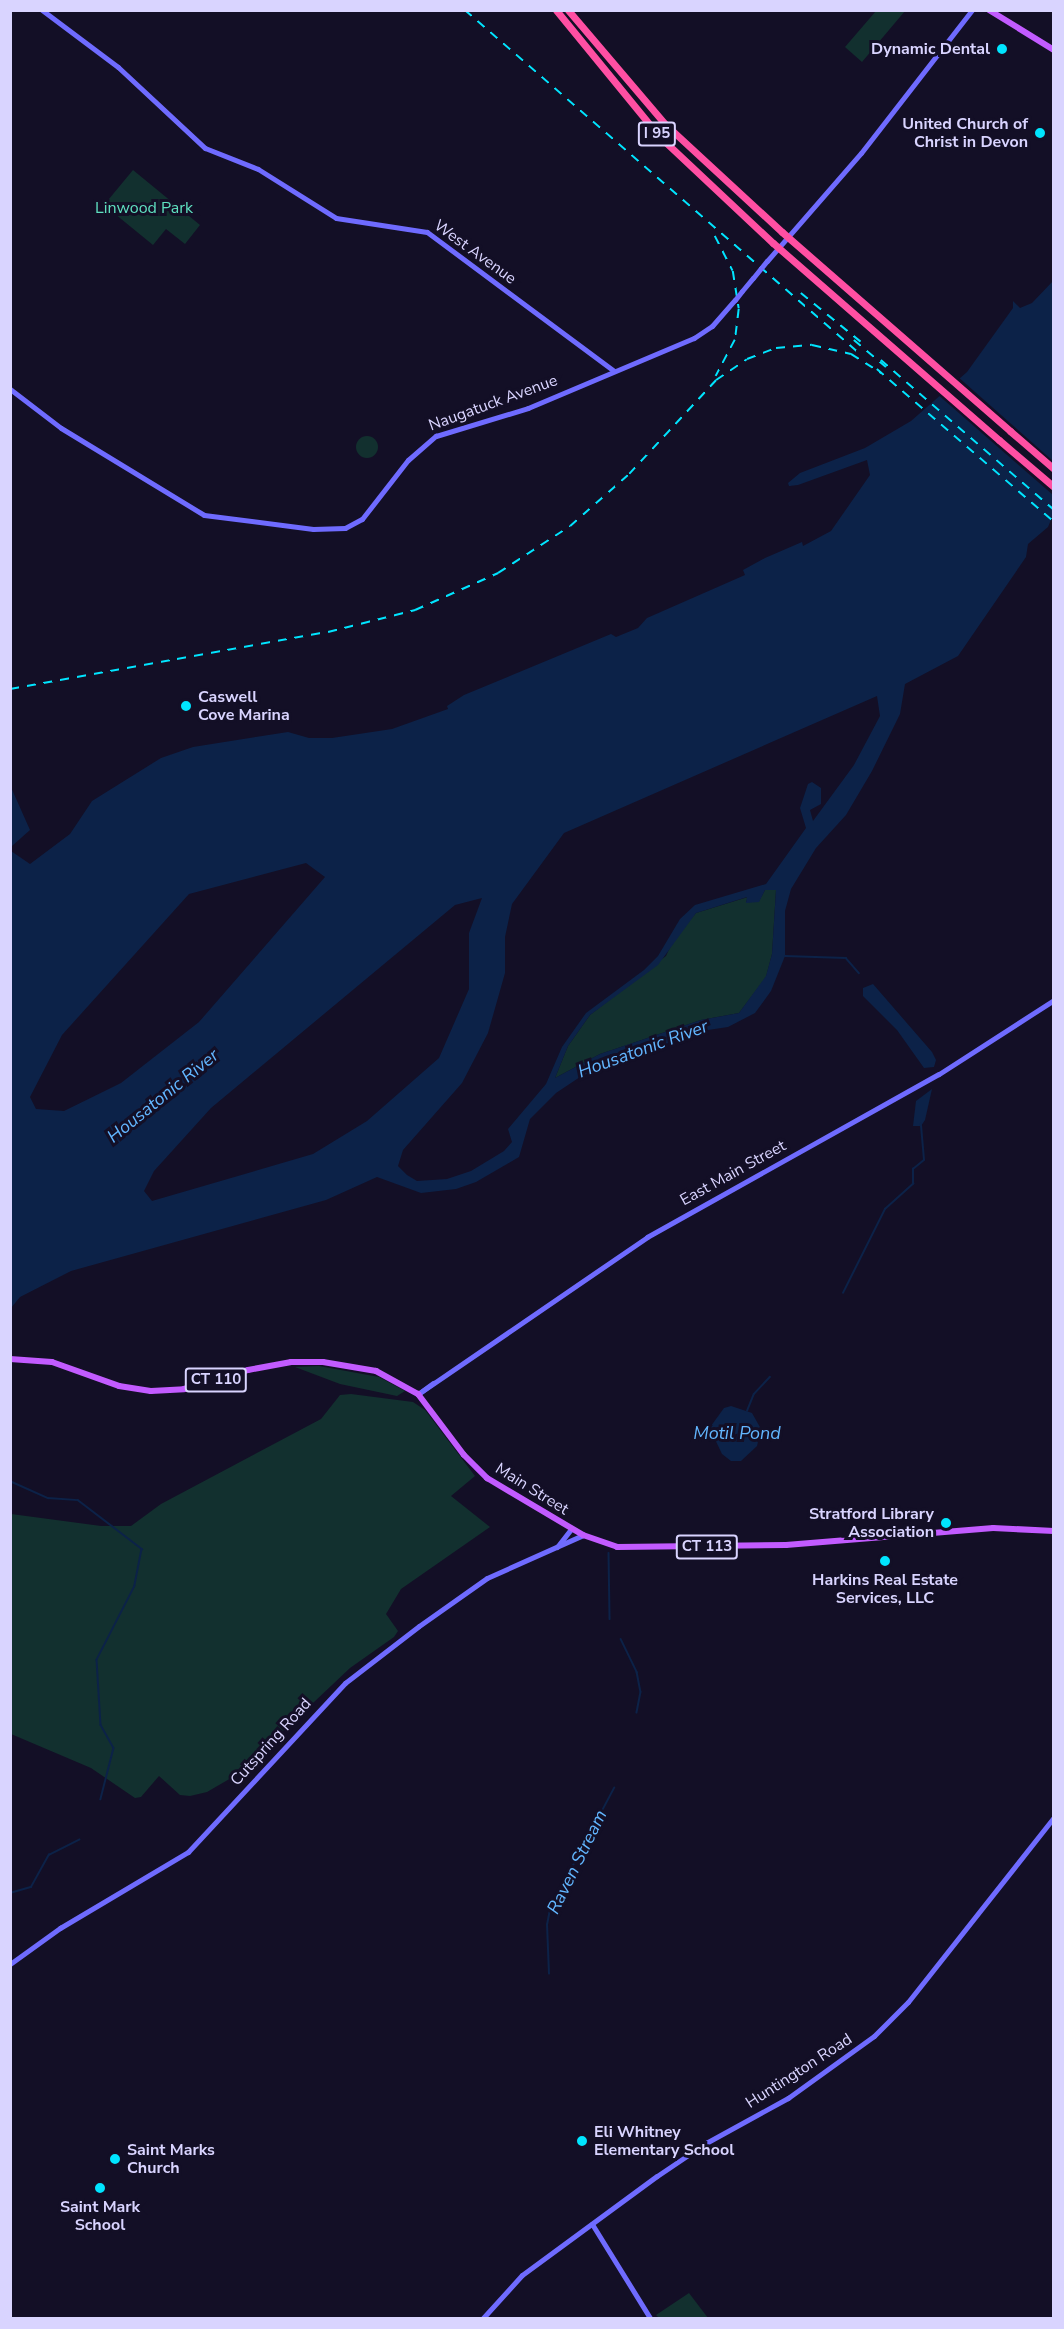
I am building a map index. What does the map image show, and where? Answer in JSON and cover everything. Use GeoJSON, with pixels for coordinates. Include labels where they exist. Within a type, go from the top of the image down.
{"type":"FeatureCollection","features":[{"type":"Feature","properties":{"kind":"highway","name":"I 95"},"geometry":{"type":"LineString","coordinates":[[556,10],[660,138],[773,243],[1053,487]]}},
{"type":"Feature","properties":{"kind":"highway","name":"I 95"},"geometry":{"type":"LineString","coordinates":[[568,10],[665,124],[782,232],[1053,469]]}},
{"type":"Feature","properties":{"kind":"main road","name":"West Avenue"},"geometry":{"type":"LineString","coordinates":[[42,10],[118,67],[205,148],[258,169],[336,218],[427,232],[614,371]]}},
{"type":"Feature","properties":{"kind":"main road","name":"Naugatuck Avenue"},"geometry":{"type":"LineString","coordinates":[[10,389],[69,434],[204,515],[232,521],[331,529],[359,521],[408,460],[436,436],[528,408],[701,334],[735,300],[861,153],[972,10]]}},
{"type":"Feature","properties":{"kind":"main road"},"geometry":{"type":"LineString","coordinates":[[989,10],[1053,50]]}},
{"type":"Feature","properties":{"kind":"main road","name":"East Main Street"},"geometry":{"type":"LineString","coordinates":[[418,1394],[647,1237],[939,1074],[1053,1000]]}},
{"type":"Feature","properties":{"kind":"main road","name":"Main Street"},"geometry":{"type":"LineString","coordinates":[[10,1359],[52,1362],[118,1386],[160,1392],[184,1389],[269,1365],[323,1362],[376,1371],[418,1394],[480,1472],[583,1536],[608,1546],[646,1549],[786,1545],[993,1528],[1053,1531]]}},
{"type":"Feature","properties":{"kind":"main road","name":"Cutspring Road"},"geometry":{"type":"LineString","coordinates":[[557,1547],[571,1529]]}},
{"type":"Feature","properties":{"kind":"main road","name":"Cutspring Road"},"geometry":{"type":"LineString","coordinates":[[10,1964],[60,1928],[188,1852],[328,1700],[361,1670],[478,1584],[583,1536]]}},
{"type":"Feature","properties":{"kind":"main road","name":"Huntington Road"},"geometry":{"type":"LineString","coordinates":[[483,2319],[522,2275],[592,2223],[690,2153],[788,2098],[880,2030],[908,2002],[1053,1816]]}},
{"type":"Feature","properties":{"kind":"main road"},"geometry":{"type":"LineString","coordinates":[[592,2223],[650,2319]]}},
{"type":"Feature","properties":{"kind":"green space"},"geometry":{"type":"Polygon","coordinates":[[[876,11],[905,11],[862,62],[845,47],[876,11]]]}},
{"type":"Feature","properties":{"kind":"green space","name":"Linwood Park"},"geometry":{"type":"Polygon","coordinates":[[[133,170],[200,225],[185,244],[166,229],[153,245],[104,205],[133,170]]]}},
{"type":"Feature","properties":{"kind":"green space"},"geometry":{"type":"Polygon","coordinates":[[[367,436],[375,439],[378,447],[375,455],[367,458],[359,455],[356,447],[359,439],[367,436]]]}},
{"type":"Feature","properties":{"kind":"green space"},"geometry":{"type":"Polygon","coordinates":[[[765,890],[776,890],[772,954],[766,977],[739,1013],[701,1020],[600,1054],[555,1078],[568,1046],[590,1015],[666,956],[673,941],[696,913],[748,897],[746,902],[759,901],[765,890]]]}},
{"type":"Feature","properties":{"kind":"green space"},"geometry":{"type":"Polygon","coordinates":[[[319,1366],[379,1377],[405,1391],[397,1396],[340,1384],[295,1367],[319,1366]]]}},
{"type":"Feature","properties":{"kind":"green space"},"geometry":{"type":"Polygon","coordinates":[[[351,1394],[413,1402],[425,1410],[475,1476],[451,1496],[490,1527],[401,1589],[386,1614],[398,1631],[394,1637],[350,1668],[238,1774],[207,1792],[190,1796],[180,1795],[159,1776],[141,1797],[135,1798],[91,1768],[11,1734],[11,1514],[101,1526],[131,1526],[161,1504],[321,1419],[340,1395],[351,1394]]]}},
{"type":"Feature","properties":{"kind":"green space"},"geometry":{"type":"Polygon","coordinates":[[[689,2293],[708,2318],[659,2318],[656,2315],[689,2293]]]}},
{"type":"Feature","properties":{"kind":"water","name":"Housatonic River"},"geometry":{"type":"Polygon","coordinates":[[[1053,281],[1053,515],[1048,527],[1028,544],[1026,557],[958,656],[905,684],[900,714],[872,771],[846,815],[816,848],[791,889],[785,911],[785,956],[771,991],[755,1013],[728,1027],[708,1030],[620,1059],[580,1077],[556,1093],[530,1119],[519,1157],[476,1182],[456,1189],[421,1193],[377,1177],[326,1200],[71,1271],[20,1297],[11,1308],[10,785],[30,830],[12,846],[11,851],[30,864],[70,834],[92,801],[161,758],[193,747],[288,732],[309,738],[332,738],[392,729],[448,709],[447,706],[464,695],[611,634],[616,637],[638,628],[647,618],[745,575],[743,570],[765,558],[802,542],[803,546],[831,531],[870,475],[867,460],[798,485],[789,486],[788,483],[800,473],[865,448],[911,421],[967,372],[1013,308],[1013,301],[1020,308],[1032,303],[1053,281]],[[877,696],[564,833],[512,904],[505,937],[505,973],[488,1033],[462,1083],[403,1150],[398,1166],[417,1181],[447,1179],[471,1171],[504,1151],[512,1142],[508,1129],[546,1084],[562,1047],[586,1013],[644,970],[658,956],[680,919],[695,905],[766,884],[806,828],[800,808],[808,784],[812,782],[821,788],[821,804],[810,810],[813,821],[854,765],[880,716],[877,696]],[[306,863],[189,894],[62,1035],[30,1097],[36,1109],[64,1111],[121,1083],[199,1022],[325,877],[306,863]],[[765,890],[759,902],[746,903],[747,897],[696,913],[658,965],[590,1015],[568,1046],[555,1078],[600,1054],[701,1020],[739,1013],[766,976],[772,954],[776,890],[765,890]],[[482,898],[455,905],[211,1108],[154,1171],[144,1191],[152,1201],[313,1154],[367,1121],[439,1058],[469,989],[469,933],[482,898]]]}},
{"type":"Feature","properties":{"kind":"water"},"geometry":{"type":"Polygon","coordinates":[[[873,984],[932,1052],[936,1060],[934,1067],[924,1068],[897,1030],[863,996],[863,988],[873,984]]]}},
{"type":"Feature","properties":{"kind":"water"},"geometry":{"type":"Polygon","coordinates":[[[932,1089],[925,1120],[921,1126],[913,1126],[916,1101],[932,1089]]]}},
{"type":"Feature","properties":{"kind":"water","name":"Motil Pond"},"geometry":{"type":"Polygon","coordinates":[[[731,1406],[752,1413],[761,1429],[757,1446],[741,1461],[731,1461],[722,1454],[712,1433],[711,1426],[724,1408],[731,1406]]]}},
{"type":"Feature","properties":{"kind":"pier"},"geometry":{"type":"Polygon","coordinates":[[[957,376],[1053,461],[1053,495],[936,393],[957,376]]]}},
{"type":"Feature","properties":{"kind":"waterway","name":"Raven Stream"},"geometry":{"type":"LineString","coordinates":[[785,956],[846,958],[859,973]]}},
{"type":"Feature","properties":{"kind":"waterway","name":"Raven Stream"},"geometry":{"type":"LineString","coordinates":[[843,1293],[885,1209],[913,1184],[913,1169],[924,1160],[921,1124]]}},
{"type":"Feature","properties":{"kind":"waterway","name":"Raven Stream"},"geometry":{"type":"LineString","coordinates":[[747,1411],[754,1394],[770,1377]]}},
{"type":"Feature","properties":{"kind":"waterway"},"geometry":{"type":"LineString","coordinates":[[10,1481],[48,1498],[78,1500],[142,1549],[135,1586],[97,1660],[101,1725],[114,1748],[101,1799]]}},
{"type":"Feature","properties":{"kind":"waterway","name":"Raven Stream"},"geometry":{"type":"LineString","coordinates":[[609,1553],[610,1619]]}},
{"type":"Feature","properties":{"kind":"waterway","name":"Raven Stream"},"geometry":{"type":"LineString","coordinates":[[621,1639],[637,1672],[641,1692],[637,1713]]}},
{"type":"Feature","properties":{"kind":"waterway","name":"Raven Stream"},"geometry":{"type":"LineString","coordinates":[[549,1974],[547,1925],[550,1909],[614,1788]]}},
{"type":"Feature","properties":{"kind":"waterway"},"geometry":{"type":"LineString","coordinates":[[10,1893],[31,1887],[49,1855],[79,1840]]}},
{"type":"Feature","properties":{"kind":"railway"},"geometry":{"type":"LineString","coordinates":[[465,10],[859,353]]}},
{"type":"Feature","properties":{"kind":"railway"},"geometry":{"type":"LineString","coordinates":[[715,236],[733,271],[739,309],[735,340],[716,376]]}},
{"type":"Feature","properties":{"kind":"railway"},"geometry":{"type":"LineString","coordinates":[[801,293],[861,342]]}},
{"type":"Feature","properties":{"kind":"railway"},"geometry":{"type":"LineString","coordinates":[[854,340],[886,367]]}},
{"type":"Feature","properties":{"kind":"railway"},"geometry":{"type":"LineString","coordinates":[[10,689],[328,632],[415,610],[498,573],[570,526],[629,474],[716,380],[747,359],[776,348],[812,345],[851,354],[882,373]]}},
{"type":"Feature","properties":{"kind":"railway"},"geometry":{"type":"LineString","coordinates":[[881,360],[1054,510]]}},
{"type":"Feature","properties":{"kind":"railway"},"geometry":{"type":"LineString","coordinates":[[877,369],[1054,522]]}},
{"type":"Feature","properties":{"kind":"place","name":"Dynamic Dental"},"geometry":{"type":"Point","coordinates":[1002,49]}},
{"type":"Feature","properties":{"kind":"place","name":"United Church of Christ in Devon"},"geometry":{"type":"Point","coordinates":[1040,133]}},
{"type":"Feature","properties":{"kind":"place","name":"Caswell Cove Marina"},"geometry":{"type":"Point","coordinates":[186,706]}},
{"type":"Feature","properties":{"kind":"place","name":"Stratford Library Association"},"geometry":{"type":"Point","coordinates":[946,1523]}},
{"type":"Feature","properties":{"kind":"place","name":"Harkins Real Estate Services, LLC"},"geometry":{"type":"Point","coordinates":[885,1561]}},
{"type":"Feature","properties":{"kind":"place","name":"Eli Whitney Elementary School"},"geometry":{"type":"Point","coordinates":[582,2141]}},
{"type":"Feature","properties":{"kind":"place","name":"Saint Marks Church"},"geometry":{"type":"Point","coordinates":[115,2159]}},
{"type":"Feature","properties":{"kind":"place","name":"Saint Mark School"},"geometry":{"type":"Point","coordinates":[100,2188]}}]}
